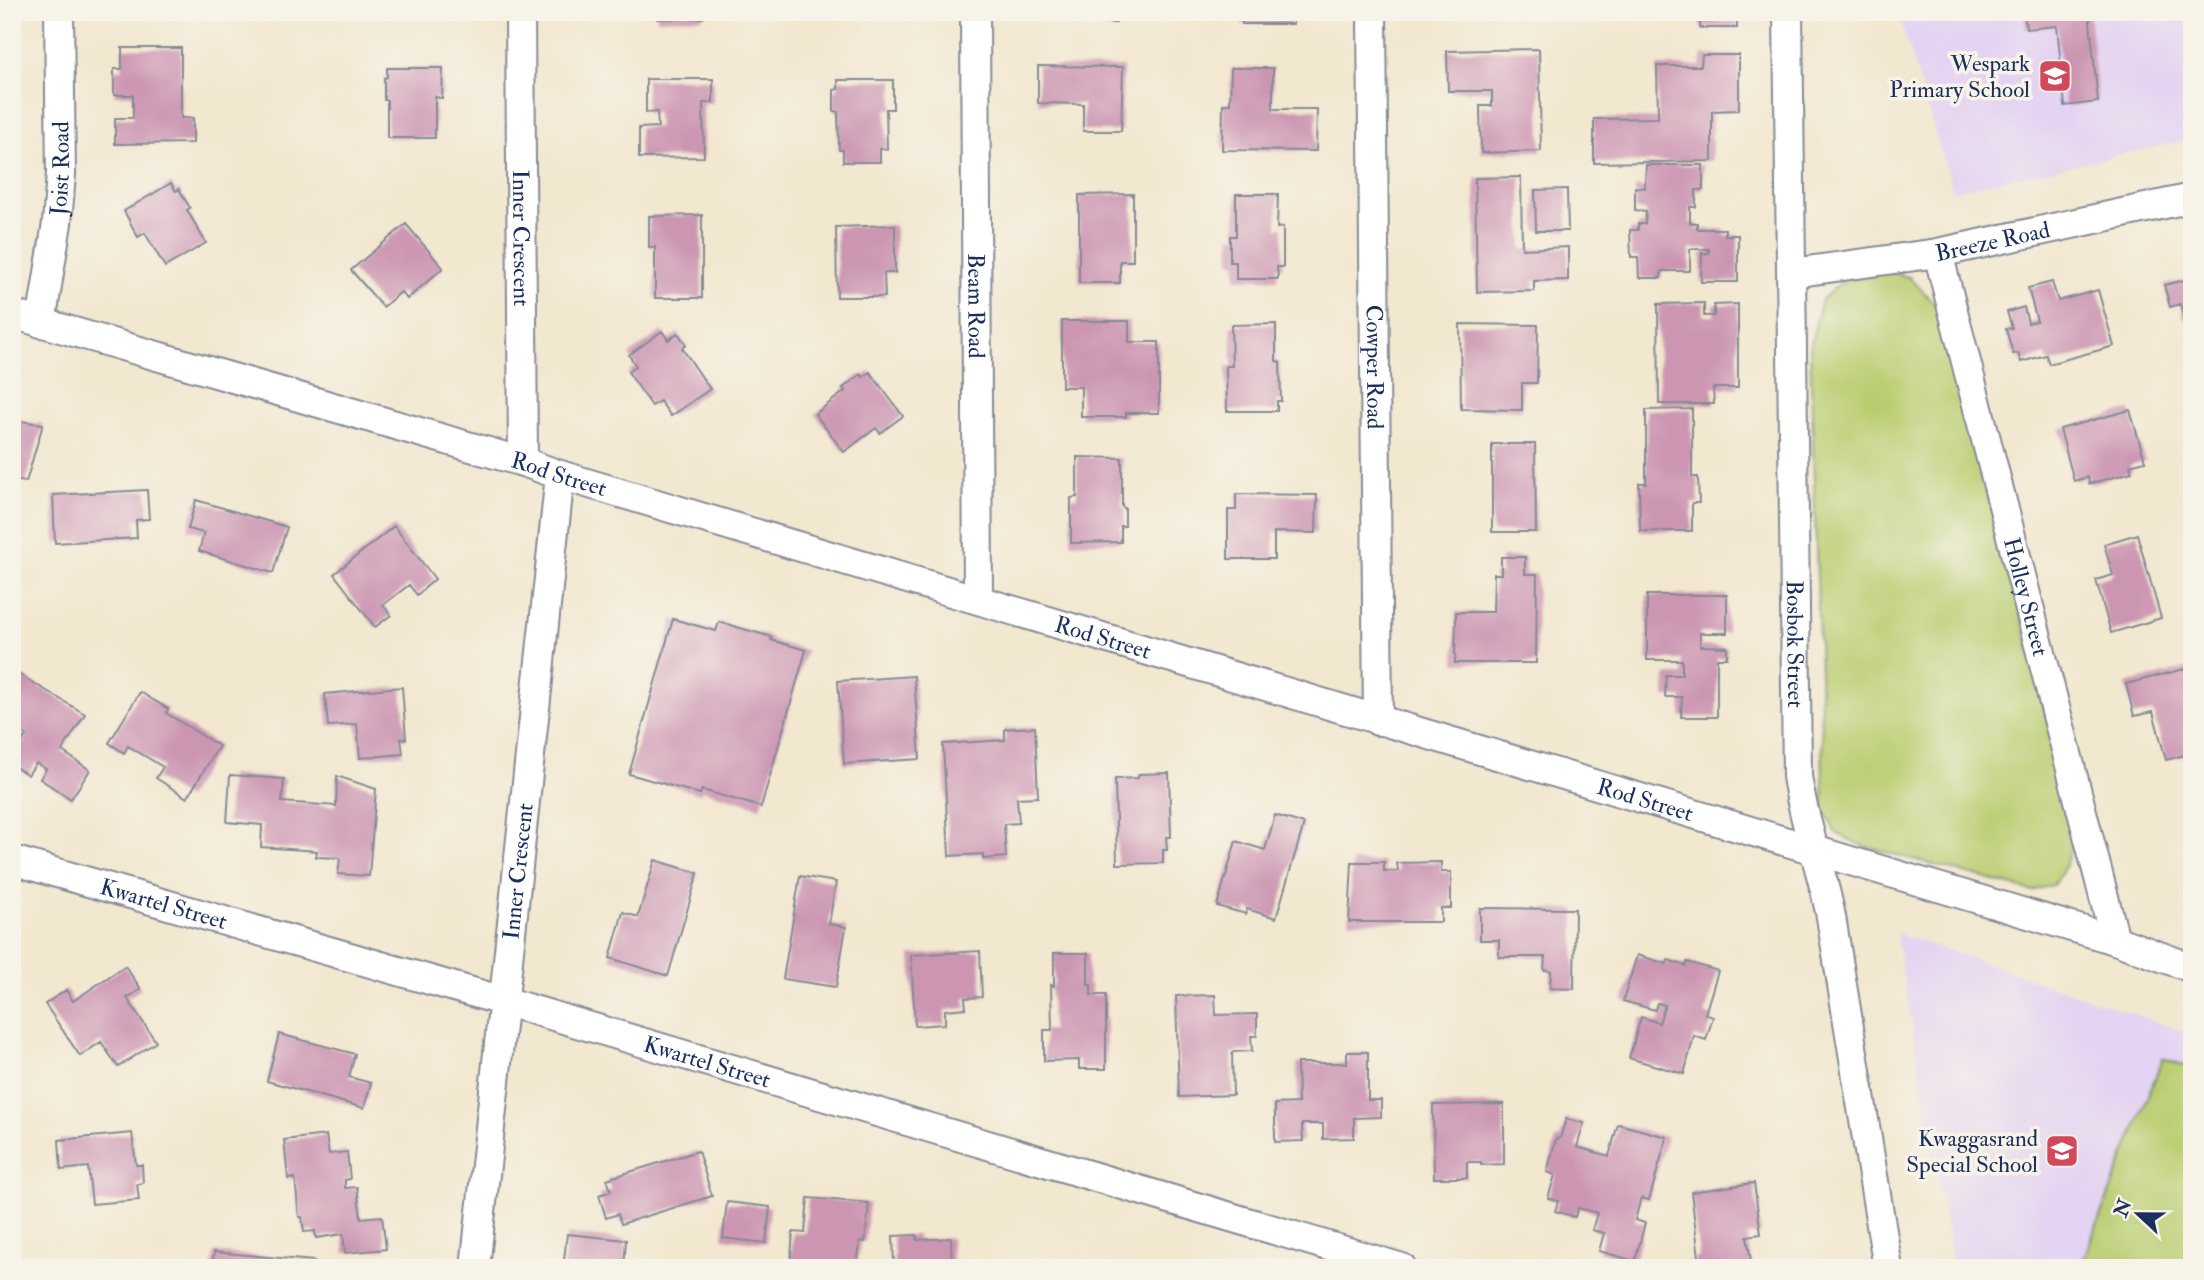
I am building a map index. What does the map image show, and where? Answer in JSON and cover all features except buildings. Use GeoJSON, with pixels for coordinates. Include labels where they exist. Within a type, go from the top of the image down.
{"type":"FeatureCollection","features":[{"type":"Feature","properties":{"kind":"street","name":"Joist Road"},"geometry":{"type":"LineString","coordinates":[[41,323],[57,223],[61,174],[59,12]]}},
{"type":"Feature","properties":{"kind":"street","name":"Inner Crescent"},"geometry":{"type":"LineString","coordinates":[[520,12],[523,462]]}},
{"type":"Feature","properties":{"kind":"street","name":"Beam Road"},"geometry":{"type":"LineString","coordinates":[[975,12],[978,599]]}},
{"type":"Feature","properties":{"kind":"street","name":"Cowper Road"},"geometry":{"type":"LineString","coordinates":[[1372,12],[1377,721]]}},
{"type":"Feature","properties":{"kind":"street","name":"Bosbok Street"},"geometry":{"type":"LineString","coordinates":[[1788,12],[1797,776],[1831,917],[1888,1268]]}},
{"type":"Feature","properties":{"kind":"street","name":"Breeze Road"},"geometry":{"type":"LineString","coordinates":[[1792,273],[1938,253],[2192,198]]}},
{"type":"Feature","properties":{"kind":"street","name":"Holley Street"},"geometry":{"type":"LineString","coordinates":[[1938,253],[2115,940]]}},
{"type":"Feature","properties":{"kind":"street","name":"Rod Street"},"geometry":{"type":"LineString","coordinates":[[12,314],[523,462],[1377,721],[2115,940],[2192,968]]}},
{"type":"Feature","properties":{"kind":"street","name":"Inner Crescent"},"geometry":{"type":"LineString","coordinates":[[475,1268],[560,475]]}},
{"type":"Feature","properties":{"kind":"street","name":"Kwartel Street"},"geometry":{"type":"LineString","coordinates":[[12,860],[1402,1268]]}},
{"type":"Feature","properties":{"kind":"shaded area","name":"Wespark Primary School"},"geometry":{"type":"Polygon","coordinates":[[[1898,12],[2192,12],[2192,139],[1953,191],[1898,12]]]}},
{"type":"Feature","properties":{"kind":"shaded area","name":"Kwaggasrand Special School"},"geometry":{"type":"Polygon","coordinates":[[[1896,933],[2192,1034],[2192,1268],[1953,1268],[1896,933]]]}},
{"type":"Feature","properties":{"kind":"green space"},"geometry":{"type":"Polygon","coordinates":[[[1882,270],[1909,277],[1942,311],[2076,828],[2065,867],[2053,885],[2032,891],[1863,846],[1836,833],[1824,809],[1810,347],[1822,299],[1850,275],[1882,270]]]}},
{"type":"Feature","properties":{"kind":"green space"},"geometry":{"type":"Polygon","coordinates":[[[2163,1058],[2192,1069],[2192,1268],[2080,1268],[2163,1058]]]}},
{"type":"Feature","properties":{"kind":"place","name":"Wespark Primary School"},"geometry":{"type":"Point","coordinates":[2055,76]}},
{"type":"Feature","properties":{"kind":"place","name":"Kwaggasrand Special School"},"geometry":{"type":"Point","coordinates":[2062,1151]}}]}
